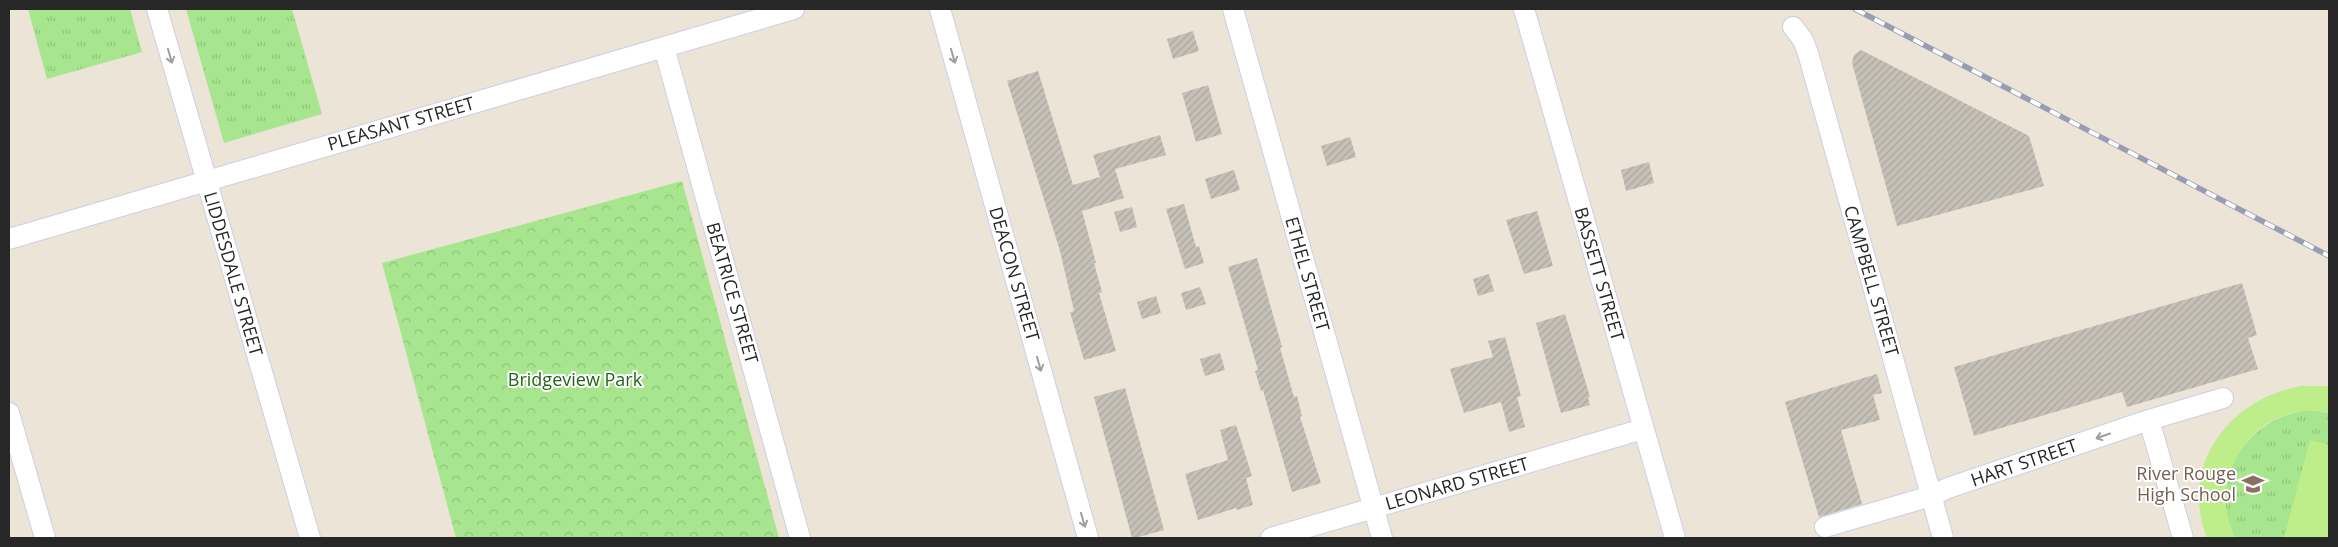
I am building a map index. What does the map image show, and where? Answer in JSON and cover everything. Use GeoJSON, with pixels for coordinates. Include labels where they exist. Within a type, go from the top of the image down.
{"type":"FeatureCollection","features":[{"type":"Feature","properties":{"kind":"street","name":"LIDDESDALE STREET"},"geometry":{"type":"LineString","coordinates":[[157,9],[310,538]]}},
{"type":"Feature","properties":{"kind":"street","name":"PLEASANT STREET"},"geometry":{"type":"LineString","coordinates":[[9,239],[794,9]]}},
{"type":"Feature","properties":{"kind":"street","name":"DEACON STREET"},"geometry":{"type":"LineString","coordinates":[[940,9],[1088,538]]}},
{"type":"Feature","properties":{"kind":"street","name":"ETHEL STREET"},"geometry":{"type":"LineString","coordinates":[[1233,9],[1382,538]]}},
{"type":"Feature","properties":{"kind":"street","name":"BASSETT STREET"},"geometry":{"type":"LineString","coordinates":[[1524,9],[1675,538]]}},
{"type":"Feature","properties":{"kind":"street","name":"CAMPBELL STREET"},"geometry":{"type":"LineString","coordinates":[[1794,27],[1803,40],[1808,53],[1943,538]]}},
{"type":"Feature","properties":{"kind":"street","name":"BEATRICE STREET"},"geometry":{"type":"LineString","coordinates":[[664,47],[800,538]]}},
{"type":"Feature","properties":{"kind":"street","name":"HART STREET"},"geometry":{"type":"LineString","coordinates":[[1826,527],[1931,496],[1948,488],[2149,420],[2223,398]]}},
{"type":"Feature","properties":{"kind":"street"},"geometry":{"type":"LineString","coordinates":[[9,413],[45,538]]}},
{"type":"Feature","properties":{"kind":"street"},"geometry":{"type":"LineString","coordinates":[[2149,420],[2183,538]]}},
{"type":"Feature","properties":{"kind":"street","name":"LEONARD STREET"},"geometry":{"type":"LineString","coordinates":[[1271,538],[1643,429]]}},
{"type":"Feature","properties":{"kind":"green space"},"geometry":{"type":"Polygon","coordinates":[[[28,9],[130,9],[142,52],[47,79],[28,9]]]}},
{"type":"Feature","properties":{"kind":"green space"},"geometry":{"type":"Polygon","coordinates":[[[186,9],[292,9],[322,114],[224,143],[186,9]]]}},
{"type":"Feature","properties":{"kind":"green space","name":"Bridgeview Park"},"geometry":{"type":"Polygon","coordinates":[[[682,181],[779,538],[456,538],[382,263],[682,181]]]}},
{"type":"Feature","properties":{"kind":"green space"},"geometry":{"type":"Polygon","coordinates":[[[2302,386],[2329,386],[2329,413],[2304,411],[2280,417],[2260,429],[2244,446],[2232,467],[2226,490],[2227,514],[2235,538],[2207,538],[2200,511],[2199,485],[2205,461],[2217,439],[2233,420],[2253,405],[2276,393],[2302,386]]]}},
{"type":"Feature","properties":{"kind":"green space"},"geometry":{"type":"Polygon","coordinates":[[[2311,410],[2329,413],[2329,538],[2235,538],[2227,516],[2226,494],[2230,473],[2238,454],[2252,437],[2269,424],[2289,414],[2311,410]]]}},
{"type":"Feature","properties":{"kind":"green space"},"geometry":{"type":"Polygon","coordinates":[[[2310,440],[2329,445],[2329,538],[2284,538],[2310,440]]]}},
{"type":"Feature","properties":{"kind":"building"},"geometry":{"type":"Polygon","coordinates":[[[1193,31],[1199,51],[1173,59],[1167,39],[1193,31]]]}},
{"type":"Feature","properties":{"kind":"building"},"geometry":{"type":"Polygon","coordinates":[[[1861,50],[2029,136],[2044,186],[1897,226],[1852,63],[1854,55],[1861,50]]]}},
{"type":"Feature","properties":{"kind":"building"},"geometry":{"type":"Polygon","coordinates":[[[1038,71],[1073,185],[1100,177],[1093,155],[1160,135],[1166,155],[1115,169],[1124,198],[1082,211],[1096,263],[1094,263],[1102,292],[1099,293],[1116,351],[1084,360],[1070,312],[1074,311],[1060,251],[1007,81],[1038,71]]]}},
{"type":"Feature","properties":{"kind":"building"},"geometry":{"type":"Polygon","coordinates":[[[1208,85],[1222,134],[1196,142],[1182,93],[1208,85]]]}},
{"type":"Feature","properties":{"kind":"building"},"geometry":{"type":"Polygon","coordinates":[[[1350,137],[1356,157],[1327,166],[1321,146],[1350,137]]]}},
{"type":"Feature","properties":{"kind":"building"},"geometry":{"type":"Polygon","coordinates":[[[1649,162],[1654,183],[1626,191],[1621,170],[1649,162]]]}},
{"type":"Feature","properties":{"kind":"building"},"geometry":{"type":"Polygon","coordinates":[[[1234,170],[1240,190],[1211,199],[1205,179],[1234,170]]]}},
{"type":"Feature","properties":{"kind":"building"},"geometry":{"type":"Polygon","coordinates":[[[1184,204],[1196,247],[1199,246],[1204,263],[1185,269],[1166,209],[1184,204]]]}},
{"type":"Feature","properties":{"kind":"building"},"geometry":{"type":"Polygon","coordinates":[[[1132,207],[1137,227],[1120,232],[1114,212],[1132,207]]]}},
{"type":"Feature","properties":{"kind":"building"},"geometry":{"type":"Polygon","coordinates":[[[1537,211],[1553,266],[1524,274],[1506,220],[1537,211]]]}},
{"type":"Feature","properties":{"kind":"building"},"geometry":{"type":"Polygon","coordinates":[[[1257,258],[1282,347],[1280,348],[1294,397],[1297,396],[1302,416],[1300,417],[1321,483],[1292,492],[1263,390],[1261,391],[1255,371],[1258,370],[1228,267],[1257,258]]]}},
{"type":"Feature","properties":{"kind":"building"},"geometry":{"type":"Polygon","coordinates":[[[1489,274],[1494,291],[1478,296],[1473,279],[1489,274]]]}},
{"type":"Feature","properties":{"kind":"building"},"geometry":{"type":"Polygon","coordinates":[[[2242,283],[2257,335],[2248,338],[2258,369],[2127,407],[2122,392],[1974,436],[1954,367],[2242,283]]]}},
{"type":"Feature","properties":{"kind":"building"},"geometry":{"type":"Polygon","coordinates":[[[1200,287],[1206,304],[1186,310],[1181,293],[1200,287]]]}},
{"type":"Feature","properties":{"kind":"building"},"geometry":{"type":"Polygon","coordinates":[[[1156,296],[1161,313],[1142,319],[1137,302],[1156,296]]]}},
{"type":"Feature","properties":{"kind":"building"},"geometry":{"type":"Polygon","coordinates":[[[1565,314],[1590,397],[1588,397],[1590,405],[1561,413],[1536,323],[1565,314]]]}},
{"type":"Feature","properties":{"kind":"building"},"geometry":{"type":"Polygon","coordinates":[[[1505,337],[1521,396],[1517,397],[1525,427],[1509,432],[1501,402],[1464,413],[1450,369],[1493,357],[1488,341],[1505,337]]]}},
{"type":"Feature","properties":{"kind":"building"},"geometry":{"type":"Polygon","coordinates":[[[1220,353],[1225,370],[1205,376],[1200,359],[1220,353]]]}},
{"type":"Feature","properties":{"kind":"building"},"geometry":{"type":"Polygon","coordinates":[[[1877,374],[1882,393],[1873,395],[1880,420],[1841,430],[1862,504],[1819,517],[1785,402],[1877,374]]]}},
{"type":"Feature","properties":{"kind":"building"},"geometry":{"type":"Polygon","coordinates":[[[1125,388],[1164,530],[1135,538],[1132,538],[1094,397],[1125,388]]]}},
{"type":"Feature","properties":{"kind":"building"},"geometry":{"type":"Polygon","coordinates":[[[1236,425],[1252,476],[1246,478],[1253,505],[1237,510],[1236,508],[1198,520],[1185,474],[1228,460],[1220,430],[1236,425]]]}},
{"type":"Feature","properties":{"kind":"railway"},"geometry":{"type":"LineString","coordinates":[[1855,9],[2329,256]]}},
{"type":"Feature","properties":{"kind":"place","name":"River Rouge High School"},"geometry":{"type":"Point","coordinates":[2253,484]}}]}
